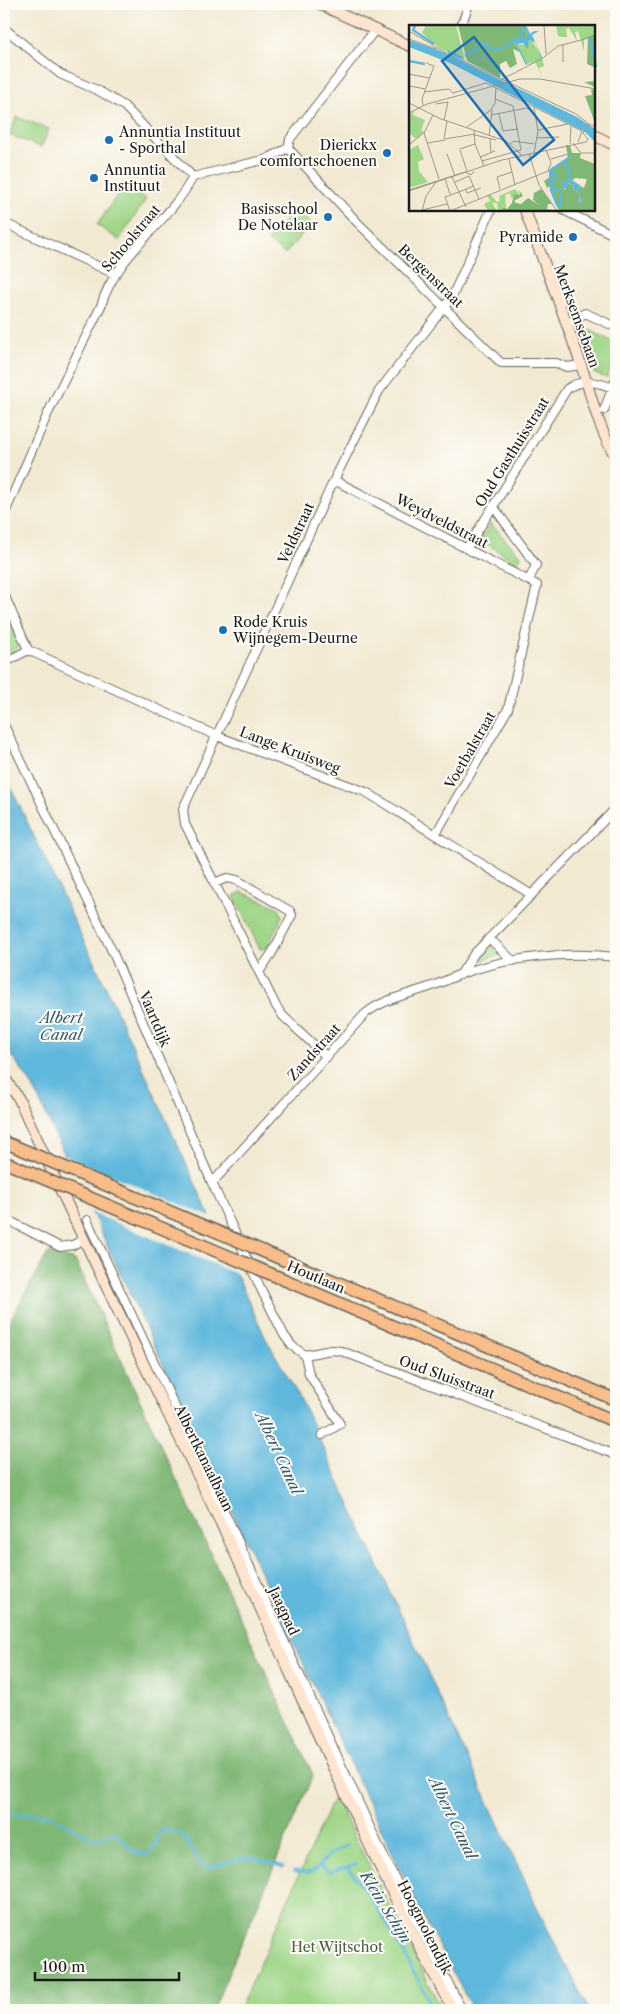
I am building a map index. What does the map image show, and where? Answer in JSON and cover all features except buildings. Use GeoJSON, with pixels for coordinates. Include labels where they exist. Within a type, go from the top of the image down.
{"type":"FeatureCollection","features":[{"type":"Feature","properties":{"kind":"main road","name":"Houtlaan"},"geometry":{"type":"LineString","coordinates":[[4,1142],[616,1400]]}},
{"type":"Feature","properties":{"kind":"main road","name":"Houtlaan"},"geometry":{"type":"LineString","coordinates":[[9,1164],[616,1422]]}},
{"type":"Feature","properties":{"kind":"street"},"geometry":{"type":"LineString","coordinates":[[319,4],[409,46]]}},
{"type":"Feature","properties":{"kind":"street"},"geometry":{"type":"LineString","coordinates":[[461,25],[469,4]]}},
{"type":"Feature","properties":{"kind":"street"},"geometry":{"type":"LineString","coordinates":[[4,28],[60,74],[99,91],[124,106],[193,177],[267,159],[288,148],[290,139],[375,30]]}},
{"type":"Feature","properties":{"kind":"street"},"geometry":{"type":"LineString","coordinates":[[595,136],[616,146]]}},
{"type":"Feature","properties":{"kind":"street","name":"Bergenstraat"},"geometry":{"type":"LineString","coordinates":[[288,148],[400,265],[501,362],[556,363],[567,367],[581,365]]}},
{"type":"Feature","properties":{"kind":"street","name":"Schoolstraat"},"geometry":{"type":"LineString","coordinates":[[4,515],[48,413],[115,274],[178,200],[193,177]]}},
{"type":"Feature","properties":{"kind":"street","name":"Veldstraat"},"geometry":{"type":"LineString","coordinates":[[327,1057],[282,1016],[185,824],[183,810],[334,480],[379,391],[445,308],[491,211]]}},
{"type":"Feature","properties":{"kind":"street","name":"Merksemsebaan"},"geometry":{"type":"LineString","coordinates":[[525,211],[581,365],[606,441],[616,457]]}},
{"type":"Feature","properties":{"kind":"street"},"geometry":{"type":"LineString","coordinates":[[565,211],[616,236]]}},
{"type":"Feature","properties":{"kind":"street"},"geometry":{"type":"LineString","coordinates":[[4,223],[115,274]]}},
{"type":"Feature","properties":{"kind":"street"},"geometry":{"type":"LineString","coordinates":[[566,325],[586,313],[616,327]]}},
{"type":"Feature","properties":{"kind":"street"},"geometry":{"type":"LineString","coordinates":[[604,410],[616,379]]}},
{"type":"Feature","properties":{"kind":"street"},"geometry":{"type":"LineString","coordinates":[[586,384],[597,381],[613,388]]}},
{"type":"Feature","properties":{"kind":"street","name":"Oud Gasthuisstraat"},"geometry":{"type":"LineString","coordinates":[[467,548],[567,389],[573,384],[586,384]]}},
{"type":"Feature","properties":{"kind":"street","name":"Weydveldstraat"},"geometry":{"type":"LineString","coordinates":[[334,480],[537,585]]}},
{"type":"Feature","properties":{"kind":"street"},"geometry":{"type":"LineString","coordinates":[[492,506],[536,565],[529,580]]}},
{"type":"Feature","properties":{"kind":"street","name":"Voetbalstraat"},"geometry":{"type":"LineString","coordinates":[[435,835],[508,709],[537,585]]}},
{"type":"Feature","properties":{"kind":"street"},"geometry":{"type":"LineString","coordinates":[[4,594],[28,650],[4,663]]}},
{"type":"Feature","properties":{"kind":"street","name":"Lange Kruisweg"},"geometry":{"type":"LineString","coordinates":[[28,650],[217,736],[366,792],[532,895]]}},
{"type":"Feature","properties":{"kind":"street","name":"Vaartdijk"},"geometry":{"type":"LineString","coordinates":[[4,725],[113,953],[212,1183],[279,1325],[292,1346],[305,1355]]}},
{"type":"Feature","properties":{"kind":"street"},"geometry":{"type":"LineString","coordinates":[[460,975],[474,954],[616,808]]}},
{"type":"Feature","properties":{"kind":"street"},"geometry":{"type":"LineString","coordinates":[[214,883],[227,878],[237,880],[290,911],[292,915],[285,930],[259,972]]}},
{"type":"Feature","properties":{"kind":"street"},"geometry":{"type":"LineString","coordinates":[[489,938],[513,961]]}},
{"type":"Feature","properties":{"kind":"street","name":"Zandstraat"},"geometry":{"type":"LineString","coordinates":[[212,1183],[376,1005],[445,982],[460,975],[513,961],[566,955],[616,957]]}},
{"type":"Feature","properties":{"kind":"street","name":"Albertkanaalbaan"},"geometry":{"type":"LineString","coordinates":[[4,1077],[20,1099],[84,1239],[226,1535],[374,1855]]}},
{"type":"Feature","properties":{"kind":"street"},"geometry":{"type":"LineString","coordinates":[[4,1218],[60,1247],[73,1245],[84,1239]]}},
{"type":"Feature","properties":{"kind":"street","name":"Jaagpad"},"geometry":{"type":"LineString","coordinates":[[86,1220],[226,1515],[381,1852],[462,2010]]}},
{"type":"Feature","properties":{"kind":"street","name":"Oud Sluisstraat"},"geometry":{"type":"LineString","coordinates":[[305,1355],[331,1350],[341,1351],[616,1455]]}},
{"type":"Feature","properties":{"kind":"street"},"geometry":{"type":"LineString","coordinates":[[305,1355],[309,1374],[340,1424],[322,1435]]}},
{"type":"Feature","properties":{"kind":"street","name":"Hoogmolendijk"},"geometry":{"type":"LineString","coordinates":[[374,1855],[406,1922],[453,2010]]}},
{"type":"Feature","properties":{"kind":"green space"},"geometry":{"type":"Polygon","coordinates":[[[17,117],[49,129],[41,147],[9,135],[17,117]]]}},
{"type":"Feature","properties":{"kind":"green space"},"geometry":{"type":"Polygon","coordinates":[[[125,184],[146,199],[119,240],[97,225],[125,184]]]}},
{"type":"Feature","properties":{"kind":"green space"},"geometry":{"type":"Polygon","coordinates":[[[294,210],[311,223],[285,254],[268,241],[294,210]]]}},
{"type":"Feature","properties":{"kind":"green space"},"geometry":{"type":"Polygon","coordinates":[[[583,327],[616,343],[616,355],[607,378],[595,374],[580,334],[583,327]]]}},
{"type":"Feature","properties":{"kind":"green space"},"geometry":{"type":"Polygon","coordinates":[[[491,524],[521,556],[517,563],[480,539],[491,524]]]}},
{"type":"Feature","properties":{"kind":"green space"},"geometry":{"type":"Polygon","coordinates":[[[4,610],[20,644],[14,652],[4,656],[4,610]]]}},
{"type":"Feature","properties":{"kind":"green space"},"geometry":{"type":"Polygon","coordinates":[[[242,892],[279,908],[282,916],[267,948],[260,949],[234,896],[242,892]]]}},
{"type":"Feature","properties":{"kind":"green space"},"geometry":{"type":"Polygon","coordinates":[[[489,943],[501,955],[482,960],[476,957],[489,943]]]}},
{"type":"Feature","properties":{"kind":"green space"},"geometry":{"type":"Polygon","coordinates":[[[48,1253],[75,1260],[313,1775],[213,2010],[4,2010],[4,1331],[48,1253]]]}},
{"type":"Feature","properties":{"kind":"green space","name":"Het Wijtschot"},"geometry":{"type":"Polygon","coordinates":[[[334,1796],[442,2010],[239,2010],[334,1796]]]}},
{"type":"Feature","properties":{"kind":"water","name":"Albert Canal"},"geometry":{"type":"Polygon","coordinates":[[[4,773],[109,994],[265,1337],[301,1400],[543,1920],[589,2010],[473,2010],[423,1916],[381,1829],[32,1085],[4,1044],[4,773]]]}},
{"type":"Feature","properties":{"kind":"pier"},"geometry":{"type":"Polygon","coordinates":[[[61,1154],[213,1218],[239,1275],[88,1211],[61,1154]]]}},
{"type":"Feature","properties":{"kind":"waterway","name":"Klein Schijn"},"geometry":{"type":"LineString","coordinates":[[4,1814],[49,1815],[83,1834],[97,1839],[115,1832],[134,1852],[146,1855],[153,1850],[160,1831],[178,1833],[187,1841],[204,1868],[247,1858],[254,1858],[283,1867]]}},
{"type":"Feature","properties":{"kind":"waterway","name":"Klein Schijn"},"geometry":{"type":"LineString","coordinates":[[295,1871],[302,1873],[312,1872],[329,1855],[348,1845]]}},
{"type":"Feature","properties":{"kind":"waterway","name":"Klein Schijn"},"geometry":{"type":"LineString","coordinates":[[321,1866],[329,1872],[356,1864]]}},
{"type":"Feature","properties":{"kind":"waterway","name":"Klein Schijn"},"geometry":{"type":"LineString","coordinates":[[347,1867],[372,1900],[405,1954],[434,2010]]}},
{"type":"Feature","properties":{"kind":"place","name":"Annuntia Instituut - Sporthal"},"geometry":{"type":"Point","coordinates":[109,140]}},
{"type":"Feature","properties":{"kind":"place","name":"Dierickx comfortschoenen"},"geometry":{"type":"Point","coordinates":[387,153]}},
{"type":"Feature","properties":{"kind":"place","name":"Annuntia Instituut"},"geometry":{"type":"Point","coordinates":[94,178]}},
{"type":"Feature","properties":{"kind":"place","name":"Basisschool De Notelaar"},"geometry":{"type":"Point","coordinates":[328,217]}},
{"type":"Feature","properties":{"kind":"place","name":"Pyramide"},"geometry":{"type":"Point","coordinates":[573,237]}},
{"type":"Feature","properties":{"kind":"place","name":"Rode Kruis Wijnegem-Deurne"},"geometry":{"type":"Point","coordinates":[223,630]}}]}
